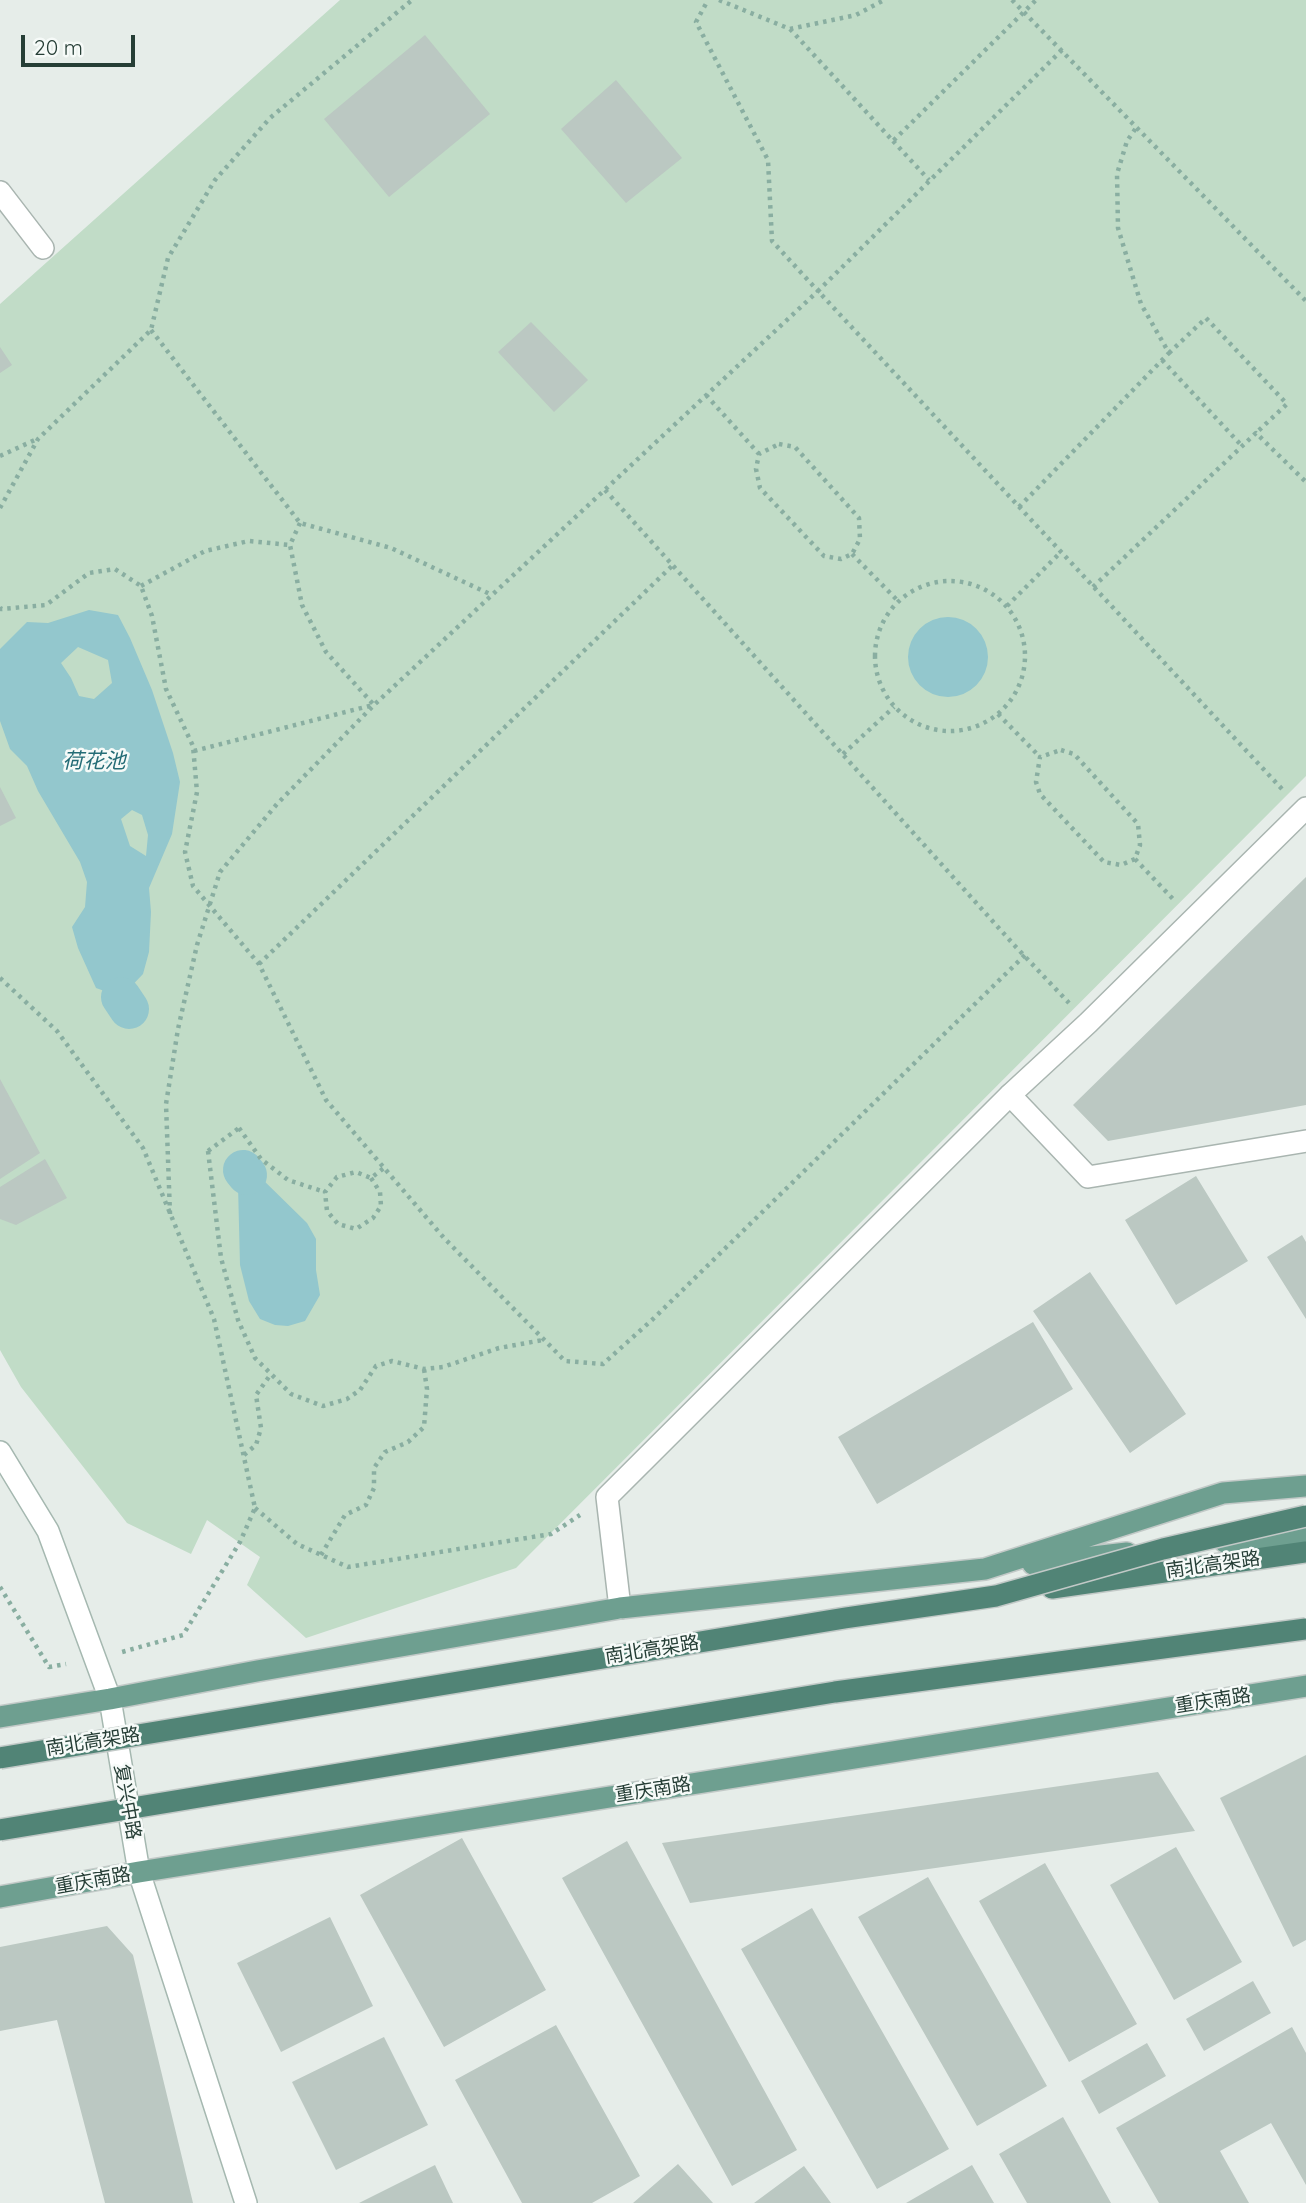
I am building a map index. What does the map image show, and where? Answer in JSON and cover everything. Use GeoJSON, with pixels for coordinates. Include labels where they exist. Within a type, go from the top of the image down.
{"type":"FeatureCollection","features":[{"type":"Feature","properties":{"kind":"highway"},"geometry":{"type":"LineString","coordinates":[[996,1596],[1163,1549],[1306,1517]]}},
{"type":"Feature","properties":{"kind":"highway","name":"南北高架路"},"geometry":{"type":"LineString","coordinates":[[0,1758],[845,1618],[1306,1552]]}},
{"type":"Feature","properties":{"kind":"highway"},"geometry":{"type":"LineString","coordinates":[[0,1830],[835,1692],[1306,1629]]}},
{"type":"Feature","properties":{"kind":"main road"},"geometry":{"type":"LineString","coordinates":[[985,1569],[1223,1493],[1302,1489]]}},
{"type":"Feature","properties":{"kind":"main road"},"geometry":{"type":"LineString","coordinates":[[0,1717],[110,1699],[255,1663],[620,1608],[1306,1533]]}},
{"type":"Feature","properties":{"kind":"main road","name":"重庆南路"},"geometry":{"type":"LineString","coordinates":[[0,1897],[139,1872],[1306,1686]]}},
{"type":"Feature","properties":{"kind":"street"},"geometry":{"type":"LineString","coordinates":[[0,192],[43,248]]}},
{"type":"Feature","properties":{"kind":"street"},"geometry":{"type":"LineString","coordinates":[[620,1608],[607,1497],[1010,1095],[1088,1023],[1304,810]]}},
{"type":"Feature","properties":{"kind":"street"},"geometry":{"type":"LineString","coordinates":[[1010,1095],[1088,1177],[1306,1141]]}},
{"type":"Feature","properties":{"kind":"street","name":"复兴中路"},"geometry":{"type":"LineString","coordinates":[[0,1452],[48,1531],[110,1699],[139,1872],[246,2203]]}},
{"type":"Feature","properties":{"kind":"path"},"geometry":{"type":"LineString","coordinates":[[0,508],[38,439],[151,330],[168,258],[215,180],[270,118],[412,0]]}},
{"type":"Feature","properties":{"kind":"path"},"geometry":{"type":"LineString","coordinates":[[708,0],[696,22],[768,160],[772,241],[1304,810]]}},
{"type":"Feature","properties":{"kind":"path"},"geometry":{"type":"LineString","coordinates":[[719,0],[790,29],[929,180]]}},
{"type":"Feature","properties":{"kind":"path"},"geometry":{"type":"LineString","coordinates":[[790,29],[856,15],[884,0]]}},
{"type":"Feature","properties":{"kind":"path"},"geometry":{"type":"LineString","coordinates":[[1012,0],[1306,301]]}},
{"type":"Feature","properties":{"kind":"path"},"geometry":{"type":"LineString","coordinates":[[893,141],[1037,0]]}},
{"type":"Feature","properties":{"kind":"path"},"geometry":{"type":"LineString","coordinates":[[170,1214],[166,1104],[178,1030],[197,945],[220,872],[277,804],[374,705],[818,291],[1062,50]]}},
{"type":"Feature","properties":{"kind":"path"},"geometry":{"type":"LineString","coordinates":[[1136,128],[1127,141],[1117,174],[1118,228],[1141,304],[1169,353]]}},
{"type":"Feature","properties":{"kind":"path"},"geometry":{"type":"LineString","coordinates":[[1018,507],[1206,318],[1287,404],[1093,587]]}},
{"type":"Feature","properties":{"kind":"path"},"geometry":{"type":"LineString","coordinates":[[151,330],[300,523],[391,548],[492,595]]}},
{"type":"Feature","properties":{"kind":"path"},"geometry":{"type":"LineString","coordinates":[[1162,360],[1242,446]]}},
{"type":"Feature","properties":{"kind":"path"},"geometry":{"type":"LineString","coordinates":[[706,395],[759,454]]}},
{"type":"Feature","properties":{"kind":"path"},"geometry":{"type":"LineString","coordinates":[[1256,433],[1306,482]]}},
{"type":"Feature","properties":{"kind":"path"},"geometry":{"type":"LineString","coordinates":[[0,456],[38,439]]}},
{"type":"Feature","properties":{"kind":"path"},"geometry":{"type":"LineString","coordinates":[[779,444],[795,447],[859,518],[860,538],[852,554],[841,559],[824,555],[760,488],[756,469],[759,454],[779,444]]}},
{"type":"Feature","properties":{"kind":"path"},"geometry":{"type":"LineString","coordinates":[[605,490],[1088,1023]]}},
{"type":"Feature","properties":{"kind":"path"},"geometry":{"type":"LineString","coordinates":[[300,523],[290,545],[302,606],[326,652],[374,705]]}},
{"type":"Feature","properties":{"kind":"path"},"geometry":{"type":"LineString","coordinates":[[141,586],[205,551],[249,541],[290,545]]}},
{"type":"Feature","properties":{"kind":"path"},"geometry":{"type":"LineString","coordinates":[[1007,606],[1061,552]]}},
{"type":"Feature","properties":{"kind":"path"},"geometry":{"type":"LineString","coordinates":[[852,554],[898,601]]}},
{"type":"Feature","properties":{"kind":"path"},"geometry":{"type":"LineString","coordinates":[[259,964],[673,565]]}},
{"type":"Feature","properties":{"kind":"path"},"geometry":{"type":"LineString","coordinates":[[1,609],[46,605],[89,573],[116,569],[141,586],[152,616],[166,689],[194,751],[197,792],[185,852],[193,886],[259,964],[326,1100],[444,1238],[565,1360],[603,1364],[653,1319],[1025,955]]}},
{"type":"Feature","properties":{"kind":"path"},"geometry":{"type":"LineString","coordinates":[[941,581],[953,581],[988,590],[1007,606],[1020,626],[1026,650],[1024,674],[1014,696],[998,714],[979,726],[956,732],[933,730],[912,721],[894,706],[881,687],[875,665],[876,642],[884,620],[898,601],[918,588],[941,581]]}},
{"type":"Feature","properties":{"kind":"path"},"geometry":{"type":"LineString","coordinates":[[194,751],[374,705]]}},
{"type":"Feature","properties":{"kind":"path"},"geometry":{"type":"LineString","coordinates":[[843,754],[894,706]]}},
{"type":"Feature","properties":{"kind":"path"},"geometry":{"type":"LineString","coordinates":[[998,714],[1040,757]]}},
{"type":"Feature","properties":{"kind":"path"},"geometry":{"type":"LineString","coordinates":[[1061,750],[1074,754],[1138,824],[1140,845],[1135,859],[1121,865],[1104,862],[1040,794],[1036,782],[1040,757],[1061,750]]}},
{"type":"Feature","properties":{"kind":"path"},"geometry":{"type":"LineString","coordinates":[[1135,859],[1192,919]]}},
{"type":"Feature","properties":{"kind":"path"},"geometry":{"type":"LineString","coordinates":[[0,978],[57,1031],[143,1148],[214,1319],[254,1507],[240,1542],[183,1635],[95,1660],[49,1667],[0,1587]]}},
{"type":"Feature","properties":{"kind":"path"},"geometry":{"type":"LineString","coordinates":[[326,1192],[288,1180],[261,1159],[239,1128],[208,1151],[221,1258],[237,1320],[255,1358],[291,1394],[323,1406],[347,1399],[360,1390],[376,1366],[392,1362],[424,1369],[443,1367],[499,1348],[544,1339]]}},
{"type":"Feature","properties":{"kind":"path"},"geometry":{"type":"LineString","coordinates":[[371,1178],[384,1168]]}},
{"type":"Feature","properties":{"kind":"path"},"geometry":{"type":"LineString","coordinates":[[356,1172],[371,1178],[380,1192],[381,1206],[373,1218],[356,1230],[338,1224],[327,1211],[326,1192],[337,1177],[356,1172]]}},
{"type":"Feature","properties":{"kind":"path"},"geometry":{"type":"LineString","coordinates":[[321,1555],[345,1515],[366,1505],[374,1488],[374,1468],[385,1452],[408,1442],[424,1427],[427,1389],[424,1369]]}},
{"type":"Feature","properties":{"kind":"path"},"geometry":{"type":"LineString","coordinates":[[244,1455],[256,1445],[261,1428],[256,1395],[271,1374]]}},
{"type":"Feature","properties":{"kind":"path"},"geometry":{"type":"LineString","coordinates":[[254,1507],[297,1545],[348,1567],[551,1534],[607,1497]]}},
{"type":"Feature","properties":{"kind":"green space"},"geometry":{"type":"Polygon","coordinates":[[[340,0],[1306,0],[1306,776],[516,1568],[306,1638],[247,1585],[260,1557],[207,1520],[191,1554],[127,1523],[21,1387],[0,1350],[0,304],[340,0]]]}},
{"type":"Feature","properties":{"kind":"water","name":"荷花池"},"geometry":{"type":"Polygon","coordinates":[[[89,610],[118,615],[152,690],[180,782],[172,834],[149,888],[149,952],[143,974],[121,997],[96,988],[78,948],[72,927],[85,907],[87,882],[80,862],[38,791],[27,766],[10,749],[0,721],[0,649],[27,622],[48,623],[89,610]],[[78,647],[61,663],[79,696],[94,699],[112,683],[108,660],[78,647]],[[132,810],[121,819],[130,846],[146,856],[148,835],[142,815],[132,810]]]}},
{"type":"Feature","properties":{"kind":"water"},"geometry":{"type":"Polygon","coordinates":[[[948,617],[963,620],[976,629],[985,642],[988,657],[985,672],[976,685],[963,694],[948,697],[933,694],[920,685],[911,672],[908,657],[911,642],[920,629],[933,620],[948,617]]]}},
{"type":"Feature","properties":{"kind":"water"},"geometry":{"type":"Polygon","coordinates":[[[257,1174],[307,1223],[316,1239],[316,1270],[320,1295],[305,1321],[288,1326],[275,1325],[260,1319],[249,1301],[240,1265],[238,1185],[247,1175],[257,1174]]]}},
{"type":"Feature","properties":{"kind":"building"},"geometry":{"type":"Polygon","coordinates":[[[425,35],[490,114],[389,197],[324,119],[425,35]]]}},
{"type":"Feature","properties":{"kind":"building"},"geometry":{"type":"Polygon","coordinates":[[[616,80],[682,158],[626,203],[561,129],[616,80]]]}},
{"type":"Feature","properties":{"kind":"building"},"geometry":{"type":"Polygon","coordinates":[[[531,322],[588,380],[554,412],[498,352],[531,322]]]}},
{"type":"Feature","properties":{"kind":"building"},"geometry":{"type":"Polygon","coordinates":[[[0,347],[12,365],[0,373],[0,347]]]}},
{"type":"Feature","properties":{"kind":"building"},"geometry":{"type":"Polygon","coordinates":[[[0,787],[16,818],[0,826],[0,787]]]}},
{"type":"Feature","properties":{"kind":"building"},"geometry":{"type":"Polygon","coordinates":[[[1306,877],[1306,1105],[1108,1141],[1073,1105],[1306,877]]]}},
{"type":"Feature","properties":{"kind":"building"},"geometry":{"type":"Polygon","coordinates":[[[0,1079],[40,1153],[0,1179],[0,1079]]]}},
{"type":"Feature","properties":{"kind":"building"},"geometry":{"type":"Polygon","coordinates":[[[45,1159],[67,1198],[16,1225],[0,1219],[0,1187],[45,1159]]]}},
{"type":"Feature","properties":{"kind":"building"},"geometry":{"type":"Polygon","coordinates":[[[1196,1176],[1248,1261],[1176,1305],[1125,1220],[1196,1176]]]}},
{"type":"Feature","properties":{"kind":"building"},"geometry":{"type":"Polygon","coordinates":[[[1302,1235],[1306,1242],[1306,1319],[1267,1257],[1302,1235]]]}},
{"type":"Feature","properties":{"kind":"building"},"geometry":{"type":"Polygon","coordinates":[[[1090,1272],[1186,1414],[1130,1453],[1033,1311],[1090,1272]]]}},
{"type":"Feature","properties":{"kind":"building"},"geometry":{"type":"Polygon","coordinates":[[[1033,1322],[1073,1389],[877,1504],[838,1437],[1033,1322]]]}},
{"type":"Feature","properties":{"kind":"building"},"geometry":{"type":"Polygon","coordinates":[[[1306,1755],[1306,1940],[1293,1947],[1220,1798],[1306,1755]]]}},
{"type":"Feature","properties":{"kind":"building"},"geometry":{"type":"Polygon","coordinates":[[[1158,1772],[1195,1831],[690,1903],[662,1843],[1158,1772]]]}},
{"type":"Feature","properties":{"kind":"building"},"geometry":{"type":"Polygon","coordinates":[[[462,1838],[546,1990],[444,2047],[360,1895],[462,1838]]]}},
{"type":"Feature","properties":{"kind":"building"},"geometry":{"type":"Polygon","coordinates":[[[627,1841],[797,2150],[732,2186],[562,1878],[627,1841]]]}},
{"type":"Feature","properties":{"kind":"building"},"geometry":{"type":"Polygon","coordinates":[[[1176,1847],[1242,1962],[1174,2000],[1110,1885],[1176,1847]]]}},
{"type":"Feature","properties":{"kind":"building"},"geometry":{"type":"Polygon","coordinates":[[[1045,1863],[1137,2024],[1069,2062],[979,1901],[1045,1863]]]}},
{"type":"Feature","properties":{"kind":"building"},"geometry":{"type":"Polygon","coordinates":[[[928,1877],[1047,2086],[977,2126],[858,1917],[928,1877]]]}},
{"type":"Feature","properties":{"kind":"building"},"geometry":{"type":"Polygon","coordinates":[[[812,1908],[949,2149],[877,2189],[741,1949],[812,1908]]]}},
{"type":"Feature","properties":{"kind":"building"},"geometry":{"type":"Polygon","coordinates":[[[330,1917],[373,2006],[281,2052],[237,1963],[330,1917]]]}},
{"type":"Feature","properties":{"kind":"building"},"geometry":{"type":"Polygon","coordinates":[[[107,1926],[133,1955],[193,2203],[105,2203],[57,2020],[0,2031],[0,1947],[107,1926]]]}},
{"type":"Feature","properties":{"kind":"building"},"geometry":{"type":"Polygon","coordinates":[[[1253,1981],[1271,2013],[1204,2051],[1186,2019],[1253,1981]]]}},
{"type":"Feature","properties":{"kind":"building"},"geometry":{"type":"Polygon","coordinates":[[[556,2025],[640,2176],[592,2203],[522,2203],[455,2080],[556,2025]]]}},
{"type":"Feature","properties":{"kind":"building"},"geometry":{"type":"Polygon","coordinates":[[[1292,2027],[1306,2053],[1306,2185],[1271,2123],[1220,2151],[1249,2203],[1159,2203],[1116,2128],[1292,2027]]]}},
{"type":"Feature","properties":{"kind":"building"},"geometry":{"type":"Polygon","coordinates":[[[384,2037],[428,2125],[336,2170],[292,2082],[384,2037]]]}},
{"type":"Feature","properties":{"kind":"building"},"geometry":{"type":"Polygon","coordinates":[[[1147,2043],[1166,2076],[1099,2114],[1081,2081],[1147,2043]]]}},
{"type":"Feature","properties":{"kind":"building"},"geometry":{"type":"Polygon","coordinates":[[[1063,2117],[1111,2203],[1027,2203],[999,2154],[1063,2117]]]}},
{"type":"Feature","properties":{"kind":"building"},"geometry":{"type":"Polygon","coordinates":[[[678,2164],[713,2203],[633,2203],[678,2164]]]}},
{"type":"Feature","properties":{"kind":"building"},"geometry":{"type":"Polygon","coordinates":[[[435,2165],[453,2203],[359,2203],[435,2165]]]}},
{"type":"Feature","properties":{"kind":"building"},"geometry":{"type":"Polygon","coordinates":[[[972,2165],[994,2203],[906,2203],[972,2165]]]}},
{"type":"Feature","properties":{"kind":"building"},"geometry":{"type":"Polygon","coordinates":[[[804,2166],[831,2203],[754,2203],[804,2166]]]}},
{"type":"Feature","properties":{"kind":"waterway"},"geometry":{"type":"LineString","coordinates":[[121,997],[129,1009]]}},
{"type":"Feature","properties":{"kind":"waterway"},"geometry":{"type":"LineString","coordinates":[[243,1170],[247,1175]]}}]}
